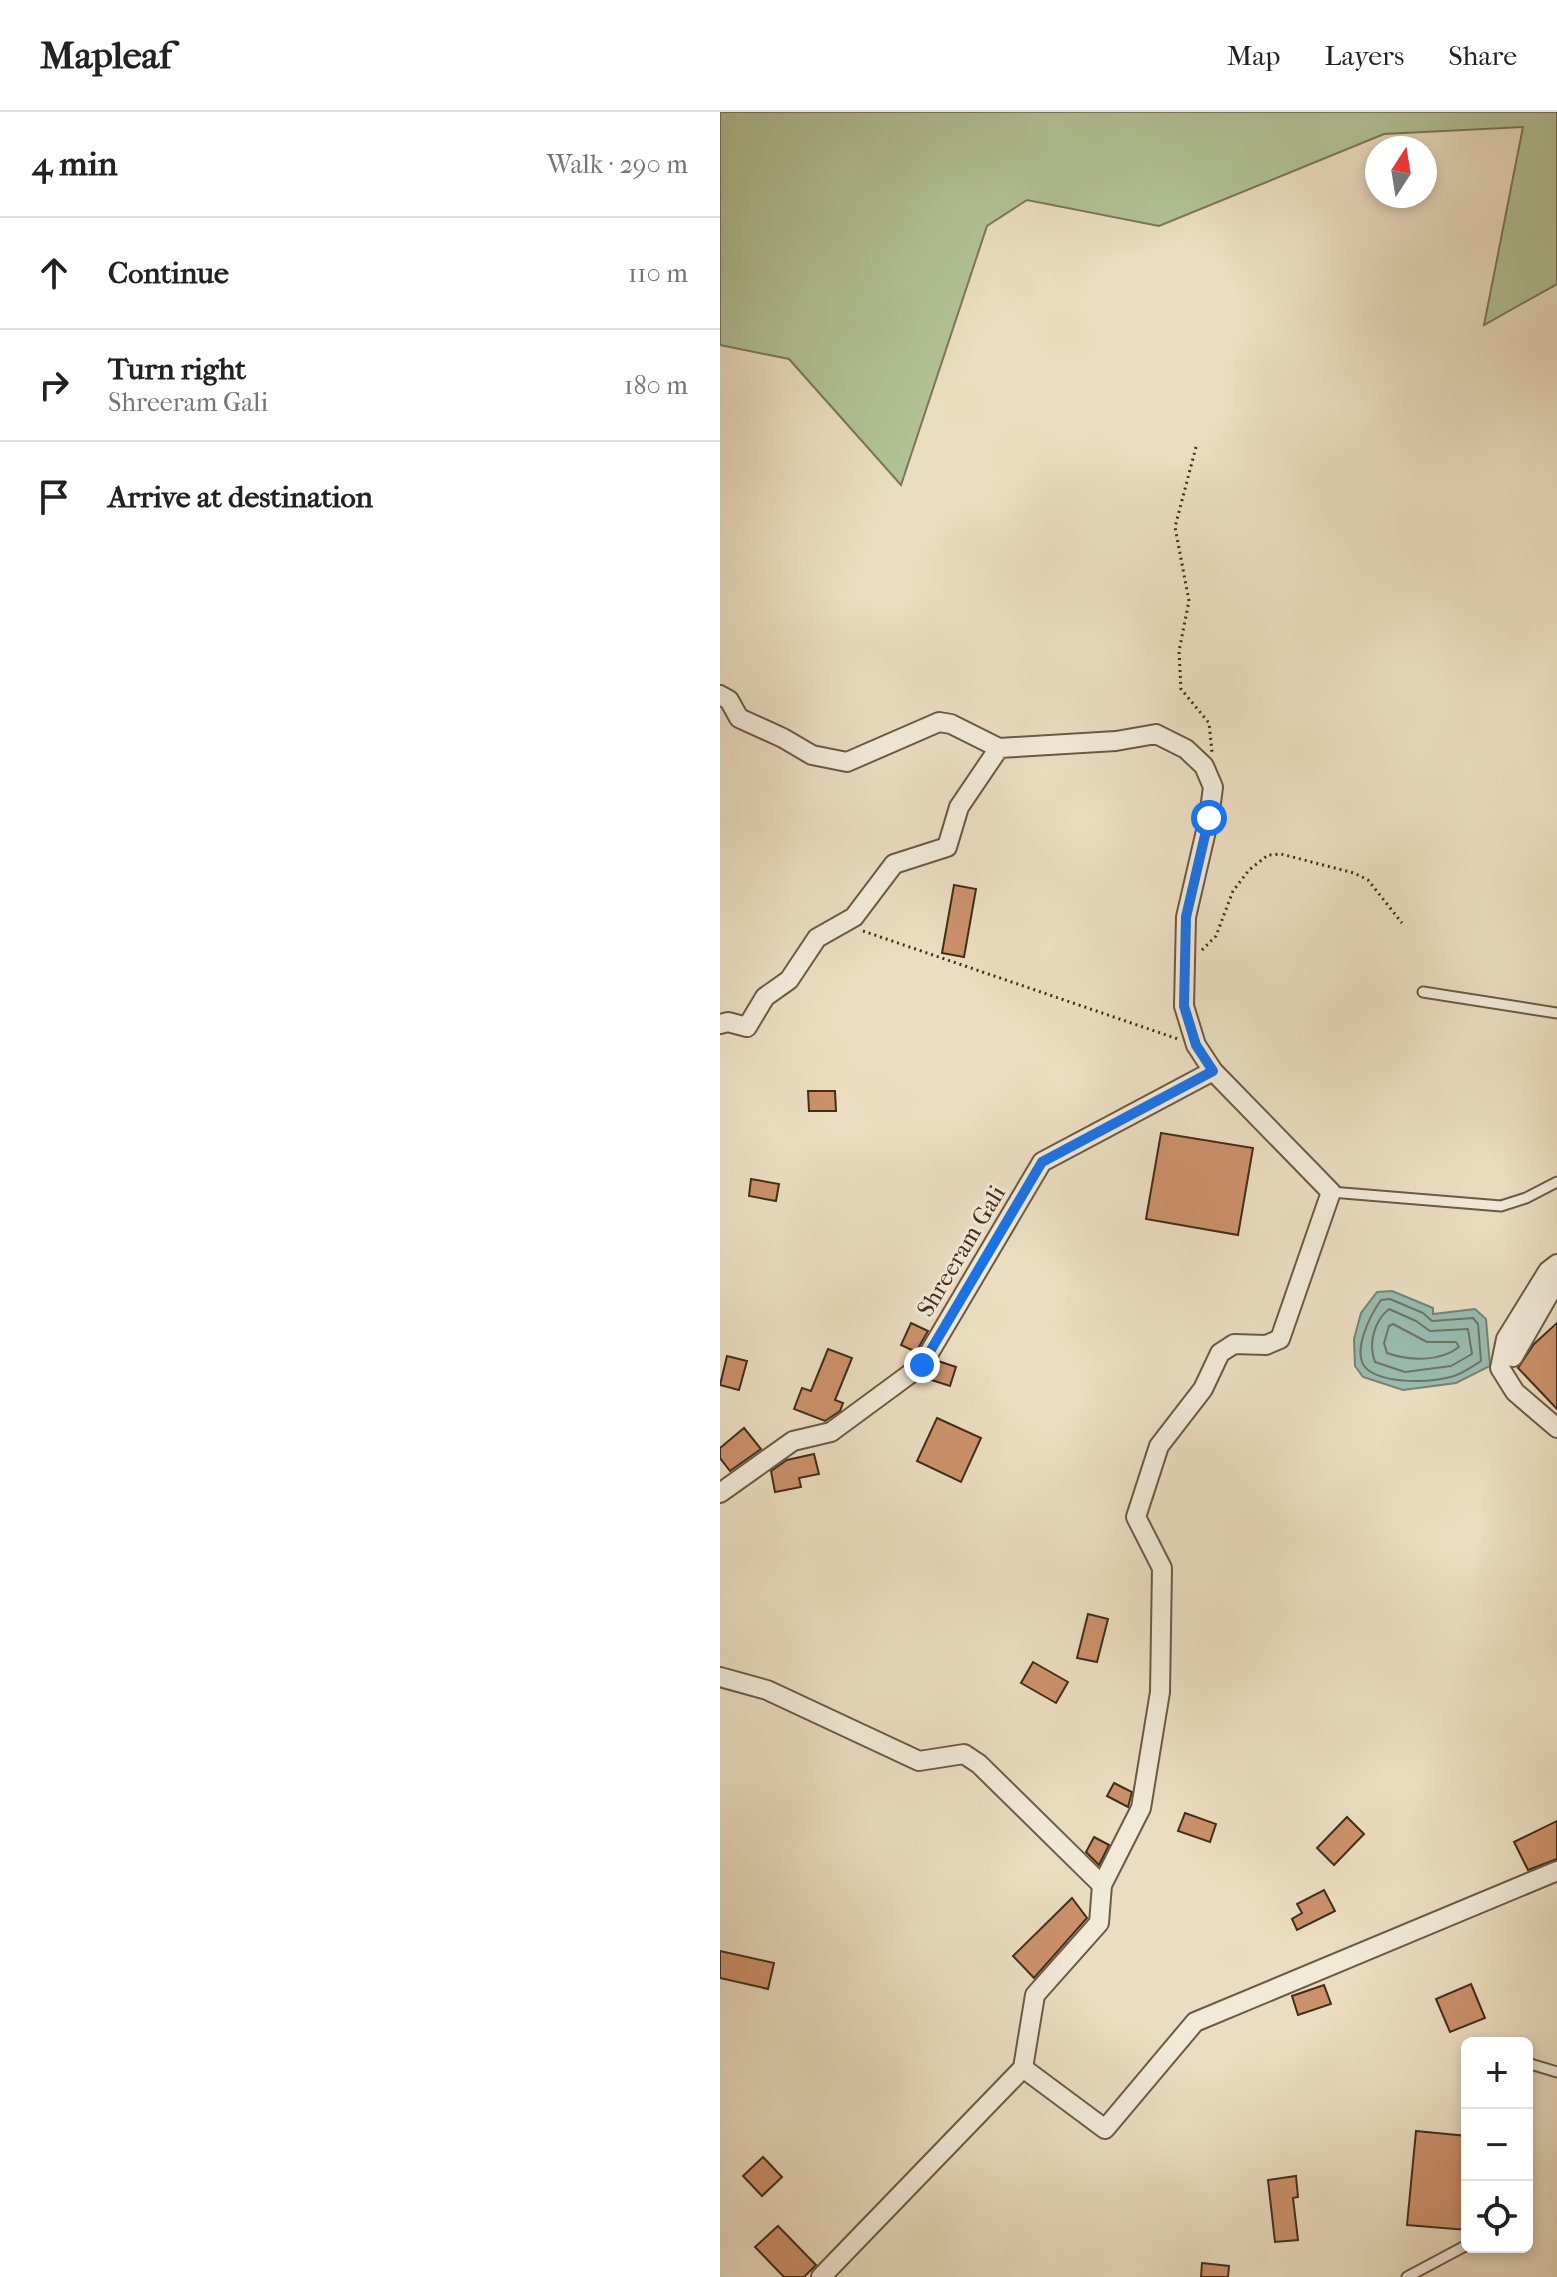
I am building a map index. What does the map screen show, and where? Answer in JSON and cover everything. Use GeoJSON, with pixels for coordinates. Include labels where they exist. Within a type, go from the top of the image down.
{"type":"FeatureCollection","features":[{"type":"Feature","properties":{"kind":"street"},"geometry":{"type":"LineString","coordinates":[[720,695],[729,700],[739,718],[812,755],[847,762],[939,722],[951,724],[999,748],[1116,741],[1156,734],[1186,749],[1204,766],[1213,787],[1186,917],[1184,1006],[1196,1045],[1213,1071],[1331,1192],[1280,1339],[1266,1345],[1234,1344],[1220,1353],[1203,1389],[1159,1446],[1136,1517],[1162,1568],[1160,1692],[1141,1808],[1102,1885],[1099,1923],[1035,1995],[1023,2068],[821,2277]]}},
{"type":"Feature","properties":{"kind":"street"},"geometry":{"type":"LineString","coordinates":[[720,1024],[728,1022],[747,1027],[765,997],[789,980],[817,938],[854,917],[894,864],[947,847],[959,807],[999,748]]}},
{"type":"Feature","properties":{"kind":"street","name":"Shreeram Gali"},"geometry":{"type":"LineString","coordinates":[[720,1493],[793,1441],[831,1432],[922,1365],[1042,1162],[1213,1071]]}},
{"type":"Feature","properties":{"kind":"street"},"geometry":{"type":"LineString","coordinates":[[1557,1264],[1548,1271],[1506,1339],[1500,1368],[1515,1392],[1557,1428]]}},
{"type":"Feature","properties":{"kind":"street"},"geometry":{"type":"LineString","coordinates":[[1513,1357],[1557,1280]]}},
{"type":"Feature","properties":{"kind":"street"},"geometry":{"type":"LineString","coordinates":[[720,1677],[767,1690],[919,1761],[964,1754],[979,1764],[1102,1885]]}},
{"type":"Feature","properties":{"kind":"street"},"geometry":{"type":"LineString","coordinates":[[1023,2068],[1105,2129],[1195,2022],[1557,1871]]}},
{"type":"Feature","properties":{"kind":"lane"},"geometry":{"type":"LineString","coordinates":[[1423,992],[1557,1013]]}},
{"type":"Feature","properties":{"kind":"lane"},"geometry":{"type":"LineString","coordinates":[[1331,1192],[1501,1206],[1526,1198],[1557,1182]]}},
{"type":"Feature","properties":{"kind":"lane"},"geometry":{"type":"LineString","coordinates":[[1533,2065],[1557,2072]]}},
{"type":"Feature","properties":{"kind":"lane"},"geometry":{"type":"LineString","coordinates":[[1407,2277],[1461,2248]]}},
{"type":"Feature","properties":{"kind":"path"},"geometry":{"type":"LineString","coordinates":[[1196,447],[1175,527],[1189,601],[1179,641],[1181,689],[1209,723],[1214,747],[1211,758],[1204,766]]}},
{"type":"Feature","properties":{"kind":"path"},"geometry":{"type":"LineString","coordinates":[[1185,966],[1216,936],[1233,891],[1249,870],[1268,855],[1281,854],[1354,873],[1368,880],[1402,923]]}},
{"type":"Feature","properties":{"kind":"path"},"geometry":{"type":"LineString","coordinates":[[844,925],[1196,1045]]}},
{"type":"Feature","properties":{"kind":"green space"},"geometry":{"type":"Polygon","coordinates":[[[720,112],[1557,112],[1557,284],[1484,325],[1523,127],[1365,136],[1365,142],[1159,226],[1027,200],[987,226],[901,485],[789,359],[720,345],[720,112]]]}},
{"type":"Feature","properties":{"kind":"water"},"geometry":{"type":"Polygon","coordinates":[[[1392,1291],[1433,1308],[1433,1314],[1475,1309],[1486,1319],[1490,1366],[1456,1383],[1403,1390],[1363,1377],[1355,1366],[1354,1339],[1361,1313],[1377,1292],[1392,1291]]]}},
{"type":"Feature","properties":{"kind":"building"},"geometry":{"type":"Polygon","coordinates":[[[954,885],[976,889],[964,957],[942,953],[954,885]]]}},
{"type":"Feature","properties":{"kind":"building"},"geometry":{"type":"Polygon","coordinates":[[[808,1091],[835,1091],[836,1111],[809,1111],[808,1091]]]}},
{"type":"Feature","properties":{"kind":"building"},"geometry":{"type":"Polygon","coordinates":[[[1161,1133],[1253,1148],[1238,1235],[1146,1219],[1161,1133]]]}},
{"type":"Feature","properties":{"kind":"building"},"geometry":{"type":"Polygon","coordinates":[[[751,1179],[779,1184],[776,1201],[749,1196],[751,1179]]]}},
{"type":"Feature","properties":{"kind":"building"},"geometry":{"type":"Polygon","coordinates":[[[911,1323],[928,1331],[916,1352],[901,1345],[911,1323]]]}},
{"type":"Feature","properties":{"kind":"building"},"geometry":{"type":"Polygon","coordinates":[[[1557,1323],[1557,1409],[1518,1368],[1534,1344],[1557,1323]]]}},
{"type":"Feature","properties":{"kind":"building"},"geometry":{"type":"Polygon","coordinates":[[[828,1349],[852,1358],[835,1400],[843,1403],[840,1411],[825,1421],[794,1409],[802,1388],[811,1391],[828,1349]]]}},
{"type":"Feature","properties":{"kind":"building"},"geometry":{"type":"Polygon","coordinates":[[[727,1356],[747,1361],[739,1390],[720,1385],[727,1356]]]}},
{"type":"Feature","properties":{"kind":"building"},"geometry":{"type":"Polygon","coordinates":[[[938,1361],[956,1367],[950,1386],[925,1378],[938,1361]]]}},
{"type":"Feature","properties":{"kind":"building"},"geometry":{"type":"Polygon","coordinates":[[[937,1418],[981,1438],[961,1482],[917,1461],[937,1418]]]}},
{"type":"Feature","properties":{"kind":"building"},"geometry":{"type":"Polygon","coordinates":[[[744,1428],[761,1449],[730,1471],[720,1458],[720,1448],[744,1428]]]}},
{"type":"Feature","properties":{"kind":"building"},"geometry":{"type":"Polygon","coordinates":[[[814,1454],[819,1474],[799,1478],[801,1487],[775,1492],[771,1471],[787,1460],[814,1454]]]}},
{"type":"Feature","properties":{"kind":"building"},"geometry":{"type":"Polygon","coordinates":[[[1088,1614],[1108,1619],[1097,1662],[1077,1658],[1088,1614]]]}},
{"type":"Feature","properties":{"kind":"building"},"geometry":{"type":"Polygon","coordinates":[[[1033,1662],[1068,1682],[1056,1703],[1021,1683],[1033,1662]]]}},
{"type":"Feature","properties":{"kind":"building"},"geometry":{"type":"Polygon","coordinates":[[[1114,1783],[1132,1792],[1128,1807],[1107,1796],[1114,1783]]]}},
{"type":"Feature","properties":{"kind":"building"},"geometry":{"type":"Polygon","coordinates":[[[1185,1813],[1216,1824],[1210,1842],[1178,1831],[1185,1813]]]}},
{"type":"Feature","properties":{"kind":"building"},"geometry":{"type":"Polygon","coordinates":[[[1347,1817],[1364,1834],[1334,1865],[1317,1848],[1347,1817]]]}},
{"type":"Feature","properties":{"kind":"building"},"geometry":{"type":"Polygon","coordinates":[[[1557,1821],[1557,1859],[1528,1870],[1514,1842],[1557,1821]]]}},
{"type":"Feature","properties":{"kind":"building"},"geometry":{"type":"Polygon","coordinates":[[[1094,1837],[1109,1845],[1099,1865],[1086,1852],[1094,1837]]]}},
{"type":"Feature","properties":{"kind":"building"},"geometry":{"type":"Polygon","coordinates":[[[1324,1890],[1335,1911],[1297,1930],[1292,1919],[1302,1913],[1297,1904],[1324,1890]]]}},
{"type":"Feature","properties":{"kind":"building"},"geometry":{"type":"Polygon","coordinates":[[[1072,1898],[1087,1918],[1034,1978],[1013,1956],[1072,1898]]]}},
{"type":"Feature","properties":{"kind":"building"},"geometry":{"type":"Polygon","coordinates":[[[720,1951],[774,1963],[768,1989],[720,1978],[720,1951]]]}},
{"type":"Feature","properties":{"kind":"building"},"geometry":{"type":"Polygon","coordinates":[[[1471,1984],[1485,2018],[1450,2032],[1436,1999],[1471,1984]]]}},
{"type":"Feature","properties":{"kind":"building"},"geometry":{"type":"Polygon","coordinates":[[[1324,1985],[1331,2004],[1298,2015],[1292,1996],[1324,1985]]]}},
{"type":"Feature","properties":{"kind":"building"},"geometry":{"type":"Polygon","coordinates":[[[1416,2131],[1461,2135],[1461,2230],[1407,2225],[1416,2131]]]}},
{"type":"Feature","properties":{"kind":"building"},"geometry":{"type":"Polygon","coordinates":[[[763,2157],[782,2177],[762,2196],[743,2176],[763,2157]]]}},
{"type":"Feature","properties":{"kind":"building"},"geometry":{"type":"Polygon","coordinates":[[[1296,2176],[1298,2197],[1293,2198],[1298,2240],[1275,2242],[1268,2180],[1296,2176]]]}},
{"type":"Feature","properties":{"kind":"building"},"geometry":{"type":"Polygon","coordinates":[[[778,2226],[816,2265],[804,2277],[784,2277],[755,2247],[778,2226]]]}},
{"type":"Feature","properties":{"kind":"building"},"geometry":{"type":"Polygon","coordinates":[[[1202,2263],[1229,2266],[1228,2277],[1201,2277],[1202,2263]]]}},
{"type":"Feature","properties":{"kind":"route"},"geometry":{"type":"LineString","coordinates":[[922,1365],[1042,1162],[1213,1071],[1196,1045],[1184,1006],[1186,917],[1209,818]]}}]}
